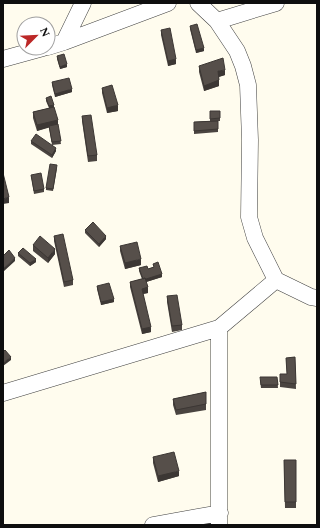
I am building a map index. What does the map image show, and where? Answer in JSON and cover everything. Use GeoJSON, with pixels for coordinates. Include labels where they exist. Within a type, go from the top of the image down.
{"type":"FeatureCollection","features":[{"type":"Feature","properties":{"kind":"street"},"geometry":{"type":"LineString","coordinates":[[64,42],[83,3]]}},
{"type":"Feature","properties":{"kind":"street"},"geometry":{"type":"LineString","coordinates":[[56,44],[168,3]]}},
{"type":"Feature","properties":{"kind":"street"},"geometry":{"type":"LineString","coordinates":[[198,3],[217,21],[237,51],[248,85],[250,140],[249,217],[255,238],[276,280],[311,297],[317,298]]}},
{"type":"Feature","properties":{"kind":"street"},"geometry":{"type":"LineString","coordinates":[[217,21],[276,3]]}},
{"type":"Feature","properties":{"kind":"street"},"geometry":{"type":"LineString","coordinates":[[3,59],[16,55]]}},
{"type":"Feature","properties":{"kind":"street"},"geometry":{"type":"LineString","coordinates":[[3,393],[219,328],[276,280]]}},
{"type":"Feature","properties":{"kind":"street"},"geometry":{"type":"LineString","coordinates":[[153,525],[219,519],[219,328]]}},
{"type":"Feature","properties":{"kind":"building"},"geometry":{"type":"Polygon","coordinates":[[[197,24],[204,48],[196,50],[190,26],[197,24]]]}},
{"type":"Feature","properties":{"kind":"building"},"geometry":{"type":"Polygon","coordinates":[[[170,28],[176,59],[168,61],[161,30],[170,28]]]}},
{"type":"Feature","properties":{"kind":"building"},"geometry":{"type":"Polygon","coordinates":[[[64,54],[67,64],[60,67],[57,56],[64,54]]]}},
{"type":"Feature","properties":{"kind":"building"},"geometry":{"type":"Polygon","coordinates":[[[223,58],[225,70],[218,71],[219,80],[204,86],[199,66],[223,58]]]}},
{"type":"Feature","properties":{"kind":"building"},"geometry":{"type":"Polygon","coordinates":[[[69,78],[72,89],[55,94],[52,82],[69,78]]]}},
{"type":"Feature","properties":{"kind":"building"},"geometry":{"type":"Polygon","coordinates":[[[112,85],[118,105],[107,108],[102,88],[112,85]]]}},
{"type":"Feature","properties":{"kind":"building"},"geometry":{"type":"Polygon","coordinates":[[[51,96],[54,105],[49,106],[46,98],[51,96]]]}},
{"type":"Feature","properties":{"kind":"building"},"geometry":{"type":"Polygon","coordinates":[[[54,107],[58,120],[37,125],[33,112],[54,107]]]}},
{"type":"Feature","properties":{"kind":"building"},"geometry":{"type":"Polygon","coordinates":[[[210,111],[220,111],[220,118],[210,119],[210,111]]]}},
{"type":"Feature","properties":{"kind":"building"},"geometry":{"type":"Polygon","coordinates":[[[91,115],[97,155],[88,156],[82,116],[91,115]]]}},
{"type":"Feature","properties":{"kind":"building"},"geometry":{"type":"Polygon","coordinates":[[[218,121],[218,129],[194,131],[194,122],[218,121]]]}},
{"type":"Feature","properties":{"kind":"building"},"geometry":{"type":"Polygon","coordinates":[[[58,124],[61,141],[52,142],[49,126],[58,124]]]}},
{"type":"Feature","properties":{"kind":"building"},"geometry":{"type":"Polygon","coordinates":[[[36,134],[56,148],[52,155],[31,141],[36,134]]]}},
{"type":"Feature","properties":{"kind":"building"},"geometry":{"type":"Polygon","coordinates":[[[50,164],[57,165],[53,189],[46,188],[50,164]]]}},
{"type":"Feature","properties":{"kind":"building"},"geometry":{"type":"Polygon","coordinates":[[[3,173],[9,197],[3,199],[3,173]]]}},
{"type":"Feature","properties":{"kind":"building"},"geometry":{"type":"Polygon","coordinates":[[[41,173],[44,189],[34,191],[31,175],[41,173]]]}},
{"type":"Feature","properties":{"kind":"building"},"geometry":{"type":"Polygon","coordinates":[[[93,222],[106,236],[99,244],[85,230],[93,222]]]}},
{"type":"Feature","properties":{"kind":"building"},"geometry":{"type":"Polygon","coordinates":[[[63,234],[73,280],[64,282],[54,236],[63,234]]]}},
{"type":"Feature","properties":{"kind":"building"},"geometry":{"type":"Polygon","coordinates":[[[40,236],[55,249],[48,258],[33,245],[40,236]]]}},
{"type":"Feature","properties":{"kind":"building"},"geometry":{"type":"Polygon","coordinates":[[[137,242],[141,259],[125,263],[120,246],[137,242]]]}},
{"type":"Feature","properties":{"kind":"building"},"geometry":{"type":"Polygon","coordinates":[[[23,248],[36,259],[30,263],[18,253],[23,248]]]}},
{"type":"Feature","properties":{"kind":"building"},"geometry":{"type":"Polygon","coordinates":[[[9,250],[15,258],[3,269],[3,256],[9,250]]]}},
{"type":"Feature","properties":{"kind":"building"},"geometry":{"type":"Polygon","coordinates":[[[158,262],[162,274],[143,279],[139,268],[147,266],[148,269],[154,267],[153,264],[158,262]]]}},
{"type":"Feature","properties":{"kind":"building"},"geometry":{"type":"Polygon","coordinates":[[[145,278],[148,287],[142,289],[151,327],[142,329],[130,282],[145,278]]]}},
{"type":"Feature","properties":{"kind":"building"},"geometry":{"type":"Polygon","coordinates":[[[109,283],[114,299],[101,302],[97,286],[109,283]]]}},
{"type":"Feature","properties":{"kind":"building"},"geometry":{"type":"Polygon","coordinates":[[[177,295],[182,325],[172,326],[167,296],[177,295]]]}},
{"type":"Feature","properties":{"kind":"building"},"geometry":{"type":"Polygon","coordinates":[[[5,350],[11,357],[3,363],[3,352],[5,350]]]}},
{"type":"Feature","properties":{"kind":"building"},"geometry":{"type":"Polygon","coordinates":[[[295,357],[296,384],[280,382],[280,374],[287,374],[286,358],[295,357]]]}},
{"type":"Feature","properties":{"kind":"building"},"geometry":{"type":"Polygon","coordinates":[[[260,377],[277,377],[278,385],[261,385],[260,377]]]}},
{"type":"Feature","properties":{"kind":"building"},"geometry":{"type":"Polygon","coordinates":[[[206,392],[206,404],[176,410],[173,399],[206,392]]]}},
{"type":"Feature","properties":{"kind":"building"},"geometry":{"type":"Polygon","coordinates":[[[174,452],[179,471],[158,476],[153,457],[174,452]]]}},
{"type":"Feature","properties":{"kind":"building"},"geometry":{"type":"Polygon","coordinates":[[[284,460],[296,460],[296,502],[285,502],[284,460]]]}}]}
